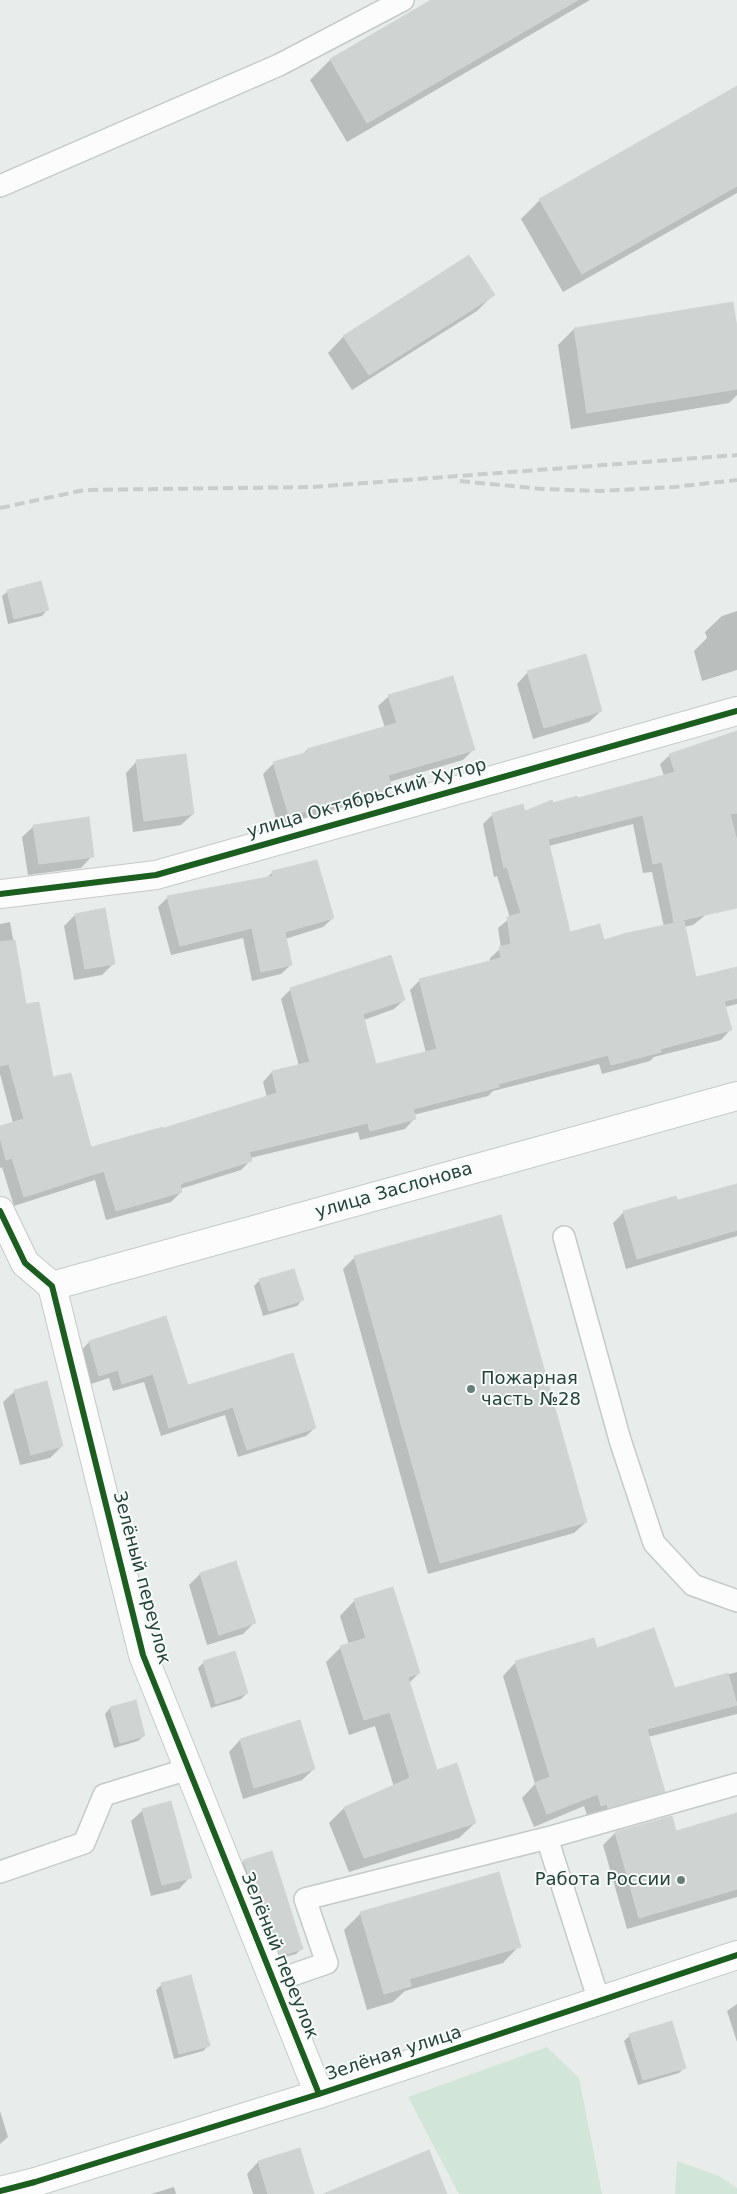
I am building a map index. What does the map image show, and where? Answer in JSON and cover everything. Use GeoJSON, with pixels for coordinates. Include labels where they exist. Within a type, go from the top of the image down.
{"type":"FeatureCollection","features":[{"type":"Feature","properties":{"kind":"street","name":"улица Октябрьский Хутор"},"geometry":{"type":"LineString","coordinates":[[0,894],[156,875],[737,711]]}},
{"type":"Feature","properties":{"kind":"street","name":"улица Заслонова"},"geometry":{"type":"LineString","coordinates":[[52,1286],[737,1096]]}},
{"type":"Feature","properties":{"kind":"street"},"geometry":{"type":"LineString","coordinates":[[0,1211],[26,1263],[52,1286]]}},
{"type":"Feature","properties":{"kind":"street","name":"Зелёный переулок"},"geometry":{"type":"LineString","coordinates":[[52,1286],[143,1655],[318,2094]]}},
{"type":"Feature","properties":{"kind":"street","name":"Зелёная улица"},"geometry":{"type":"LineString","coordinates":[[0,2190],[34,2182],[318,2094],[737,1955]]}},
{"type":"Feature","properties":{"kind":"lane"},"geometry":{"type":"LineString","coordinates":[[0,186],[279,66],[403,0]]}},
{"type":"Feature","properties":{"kind":"lane"},"geometry":{"type":"LineString","coordinates":[[564,1237],[620,1440],[654,1543],[693,1585],[737,1601]]}},
{"type":"Feature","properties":{"kind":"lane"},"geometry":{"type":"LineString","coordinates":[[0,1872],[84,1843],[104,1795],[188,1769]]}},
{"type":"Feature","properties":{"kind":"lane"},"geometry":{"type":"LineString","coordinates":[[272,1982],[327,1963],[305,1899],[547,1838],[737,1784]]}},
{"type":"Feature","properties":{"kind":"lane"},"geometry":{"type":"LineString","coordinates":[[547,1838],[599,2001]]}},
{"type":"Feature","properties":{"kind":"green space"},"geometry":{"type":"Polygon","coordinates":[[[547,2047],[579,2078],[602,2194],[459,2194],[408,2097],[547,2047]]]}},
{"type":"Feature","properties":{"kind":"green space"},"geometry":{"type":"Polygon","coordinates":[[[677,2161],[719,2176],[737,2188],[737,2194],[675,2194],[677,2161]]]}},
{"type":"Feature","properties":{"kind":"building"},"geometry":{"type":"Polygon","coordinates":[[[431,0],[578,0],[367,123],[330,59],[431,0]]]}},
{"type":"Feature","properties":{"kind":"building"},"geometry":{"type":"Polygon","coordinates":[[[737,86],[737,186],[582,274],[539,199],[737,86]]]}},
{"type":"Feature","properties":{"kind":"building"},"geometry":{"type":"Polygon","coordinates":[[[469,255],[495,295],[369,375],[343,336],[469,255]]]}},
{"type":"Feature","properties":{"kind":"building"},"geometry":{"type":"Polygon","coordinates":[[[733,302],[737,328],[737,389],[587,413],[574,328],[733,302]]]}},
{"type":"Feature","properties":{"kind":"building"},"geometry":{"type":"Polygon","coordinates":[[[41,581],[49,610],[14,619],[7,590],[41,581]]]}},
{"type":"Feature","properties":{"kind":"building"},"geometry":{"type":"Polygon","coordinates":[[[586,654],[602,711],[544,728],[527,671],[586,654]]]}},
{"type":"Feature","properties":{"kind":"building"},"geometry":{"type":"Polygon","coordinates":[[[453,676],[475,750],[388,775],[392,789],[358,799],[357,796],[289,816],[273,762],[308,752],[307,749],[397,723],[388,695],[453,676]]]}},
{"type":"Feature","properties":{"kind":"building"},"geometry":{"type":"Polygon","coordinates":[[[737,731],[737,813],[730,814],[737,841],[737,908],[674,922],[662,862],[653,864],[643,815],[548,839],[570,932],[600,924],[604,940],[684,921],[696,977],[737,967],[737,998],[724,1001],[732,1030],[660,1049],[661,1052],[611,1065],[608,1055],[498,1084],[499,1087],[413,1109],[416,1119],[370,1131],[368,1123],[249,1152],[252,1161],[180,1184],[182,1192],[116,1211],[104,1171],[24,1197],[12,1158],[6,1160],[0,1137],[0,1126],[24,1119],[9,1064],[0,1066],[0,942],[15,940],[26,1004],[39,1002],[53,1077],[71,1073],[91,1147],[164,1128],[277,1093],[272,1071],[310,1062],[290,988],[391,955],[405,1000],[363,1014],[376,1064],[437,1049],[419,979],[501,958],[499,947],[511,944],[507,917],[521,913],[507,867],[504,868],[492,813],[523,804],[525,811],[552,800],[553,803],[577,796],[578,798],[675,772],[669,754],[737,731]]]}},
{"type":"Feature","properties":{"kind":"building"},"geometry":{"type":"Polygon","coordinates":[[[186,754],[194,814],[144,821],[136,760],[186,754]]]}},
{"type":"Feature","properties":{"kind":"building"},"geometry":{"type":"Polygon","coordinates":[[[89,817],[94,857],[39,864],[33,825],[89,817]]]}},
{"type":"Feature","properties":{"kind":"building"},"geometry":{"type":"Polygon","coordinates":[[[317,860],[334,918],[285,932],[292,965],[261,972],[252,928],[180,946],[167,896],[273,876],[272,871],[317,860]]]}},
{"type":"Feature","properties":{"kind":"building"},"geometry":{"type":"Polygon","coordinates":[[[105,908],[115,964],[85,969],[75,914],[105,908]]]}},
{"type":"Feature","properties":{"kind":"building"},"geometry":{"type":"Polygon","coordinates":[[[737,1184],[737,1230],[637,1259],[623,1211],[676,1196],[678,1200],[737,1184]]]}},
{"type":"Feature","properties":{"kind":"building","name":"Пожарная часть №28"},"geometry":{"type":"Polygon","coordinates":[[[501,1215],[587,1522],[440,1563],[354,1256],[501,1215]]]}},
{"type":"Feature","properties":{"kind":"building"},"geometry":{"type":"Polygon","coordinates":[[[294,1269],[304,1300],[269,1311],[259,1279],[294,1269]]]}},
{"type":"Feature","properties":{"kind":"building"},"geometry":{"type":"Polygon","coordinates":[[[166,1316],[188,1385],[293,1353],[316,1428],[247,1450],[233,1407],[169,1428],[153,1374],[122,1384],[118,1370],[99,1376],[89,1341],[166,1316]]]}},
{"type":"Feature","properties":{"kind":"building"},"geometry":{"type":"Polygon","coordinates":[[[47,1381],[63,1446],[31,1455],[14,1390],[47,1381]]]}},
{"type":"Feature","properties":{"kind":"building"},"geometry":{"type":"Polygon","coordinates":[[[236,1561],[256,1623],[219,1635],[200,1573],[236,1561]]]}},
{"type":"Feature","properties":{"kind":"building"},"geometry":{"type":"Polygon","coordinates":[[[393,1587],[420,1673],[408,1677],[437,1770],[457,1763],[476,1823],[364,1858],[344,1807],[410,1778],[390,1712],[364,1720],[340,1646],[366,1638],[354,1599],[393,1587]]]}},
{"type":"Feature","properties":{"kind":"building"},"geometry":{"type":"Polygon","coordinates":[[[654,1628],[675,1688],[728,1673],[737,1705],[647,1729],[665,1792],[608,1808],[607,1804],[601,1806],[598,1794],[547,1814],[535,1783],[550,1777],[515,1661],[594,1638],[597,1648],[654,1628]]]}},
{"type":"Feature","properties":{"kind":"building"},"geometry":{"type":"Polygon","coordinates":[[[235,1651],[248,1693],[216,1704],[203,1661],[235,1651]]]}},
{"type":"Feature","properties":{"kind":"building"},"geometry":{"type":"Polygon","coordinates":[[[136,1700],[145,1736],[120,1743],[110,1707],[136,1700]]]}},
{"type":"Feature","properties":{"kind":"building"},"geometry":{"type":"Polygon","coordinates":[[[300,1720],[315,1769],[254,1788],[240,1739],[300,1720]]]}},
{"type":"Feature","properties":{"kind":"building"},"geometry":{"type":"Polygon","coordinates":[[[171,1801],[192,1878],[162,1885],[142,1809],[171,1801]]]}},
{"type":"Feature","properties":{"kind":"building"},"geometry":{"type":"Polygon","coordinates":[[[737,1813],[737,1889],[639,1918],[615,1832],[672,1816],[676,1831],[737,1813]]]}},
{"type":"Feature","properties":{"kind":"building"},"geometry":{"type":"Polygon","coordinates":[[[272,1851],[303,1949],[280,1956],[243,1860],[272,1851]]]}},
{"type":"Feature","properties":{"kind":"building"},"geometry":{"type":"Polygon","coordinates":[[[499,1872],[521,1947],[409,1979],[411,1986],[384,1994],[360,1912],[499,1872]]]}},
{"type":"Feature","properties":{"kind":"building"},"geometry":{"type":"Polygon","coordinates":[[[191,1975],[210,2046],[179,2054],[161,1983],[191,1975]]]}},
{"type":"Feature","properties":{"kind":"building"},"geometry":{"type":"Polygon","coordinates":[[[672,2021],[686,2068],[643,2080],[629,2034],[672,2021]]]}},
{"type":"Feature","properties":{"kind":"building"},"geometry":{"type":"Polygon","coordinates":[[[300,2148],[314,2194],[268,2194],[258,2161],[300,2148]]]}},
{"type":"Feature","properties":{"kind":"building"},"geometry":{"type":"Polygon","coordinates":[[[429,2150],[447,2194],[323,2194],[429,2150]]]}},
{"type":"Feature","properties":{"kind":"railway"},"geometry":{"type":"LineString","coordinates":[[0,508],[84,490],[312,487],[737,455]]}},
{"type":"Feature","properties":{"kind":"railway"},"geometry":{"type":"LineString","coordinates":[[460,481],[542,489],[599,491],[674,487],[737,480]]}},
{"type":"Feature","properties":{"kind":"cycle path"},"geometry":{"type":"LineString","coordinates":[[0,894],[156,875],[737,711]]}},
{"type":"Feature","properties":{"kind":"cycle path"},"geometry":{"type":"LineString","coordinates":[[0,1211],[25,1263],[52,1286],[143,1655],[319,2094]]}},
{"type":"Feature","properties":{"kind":"cycle path"},"geometry":{"type":"LineString","coordinates":[[0,2191],[35,2182],[319,2094],[737,1955]]}},
{"type":"Feature","properties":{"kind":"place","name":"Пожарная часть №28"},"geometry":{"type":"Point","coordinates":[471,1389]}},
{"type":"Feature","properties":{"kind":"place","name":"Работа России"},"geometry":{"type":"Point","coordinates":[681,1880]}}]}
